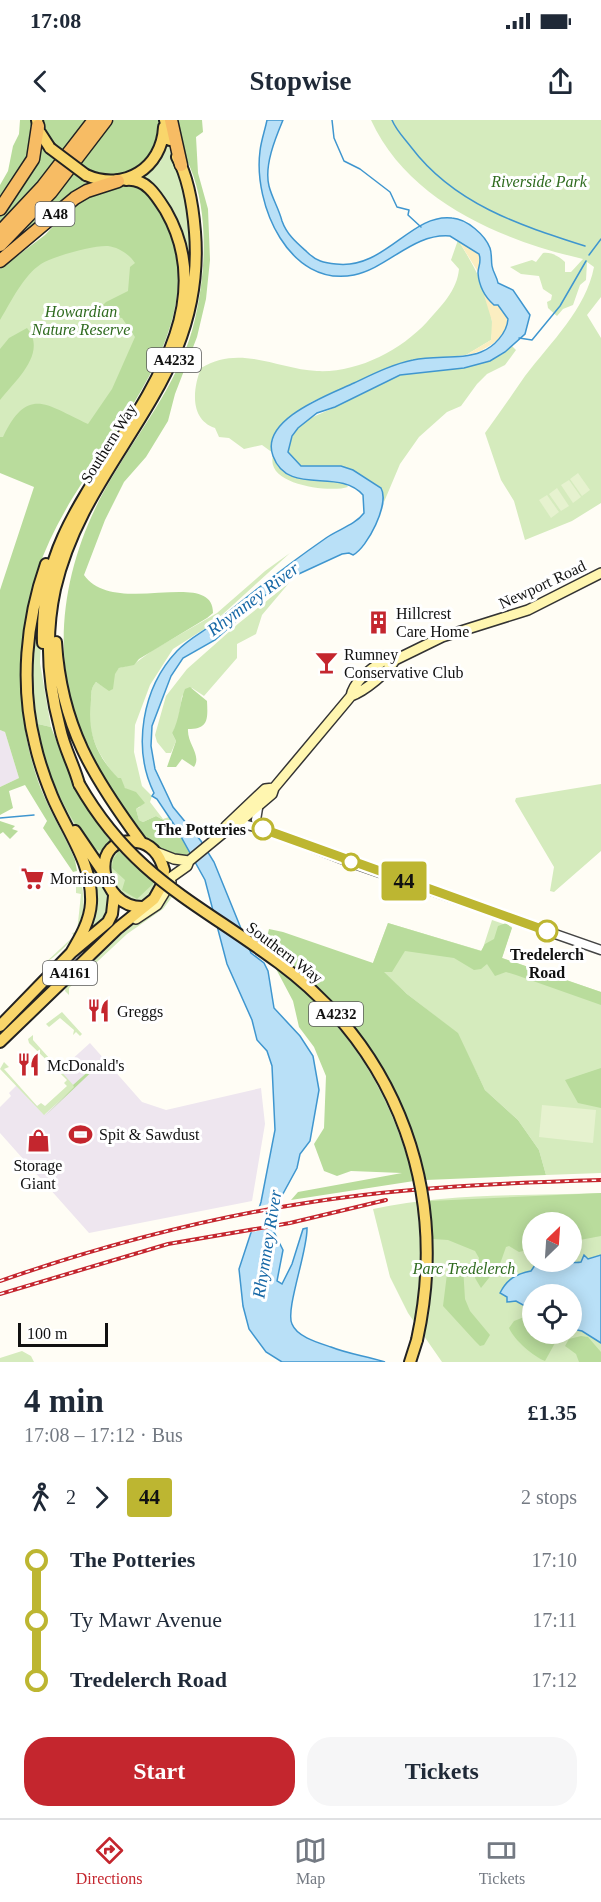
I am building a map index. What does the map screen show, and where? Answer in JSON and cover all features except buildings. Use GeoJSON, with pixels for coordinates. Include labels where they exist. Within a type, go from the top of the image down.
{"type":"FeatureCollection","features":[{"type":"Feature","properties":{"kind":"highway","name":"A48"},"geometry":{"type":"LineString","coordinates":[[0,232],[38,192],[94,120]]}},
{"type":"Feature","properties":{"kind":"highway","name":"A48"},"geometry":{"type":"LineString","coordinates":[[0,245],[51,192],[106,120]]}},
{"type":"Feature","properties":{"kind":"highway","name":"A4232"},"geometry":{"type":"LineString","coordinates":[[171,120],[181,165]]}},
{"type":"Feature","properties":{"kind":"highway"},"geometry":{"type":"LineString","coordinates":[[0,209],[33,159],[37,121]]}},
{"type":"Feature","properties":{"kind":"highway","name":"A48"},"geometry":{"type":"LineString","coordinates":[[0,261],[79,195],[122,180]]}},
{"type":"Feature","properties":{"kind":"main road","name":"Southern Way"},"geometry":{"type":"LineString","coordinates":[[78,784],[60,730],[49,660],[54,599],[66,559],[86,508],[161,386],[186,328],[195,285],[196,241],[191,201],[181,165],[164,120]]}},
{"type":"Feature","properties":{"kind":"main road"},"geometry":{"type":"LineString","coordinates":[[122,180],[138,173],[154,158],[163,139],[164,120]]}},
{"type":"Feature","properties":{"kind":"main road","name":"Southern Way"},"geometry":{"type":"LineString","coordinates":[[37,121],[50,148],[86,175],[99,180],[136,180],[147,186],[175,227],[184,265],[183,300],[174,339],[158,374],[79,501],[49,576],[42,639],[45,679],[56,732],[69,770],[107,829],[143,867],[172,890],[278,962],[318,995],[360,1044],[382,1079],[399,1113],[413,1151],[426,1217],[426,1287],[411,1362]]}},
{"type":"Feature","properties":{"kind":"main road"},"geometry":{"type":"LineString","coordinates":[[71,953],[84,929],[91,896],[83,863],[52,797],[35,746],[29,712],[29,635],[35,599],[46,564],[59,532],[79,501]]}},
{"type":"Feature","properties":{"kind":"main road"},"geometry":{"type":"LineString","coordinates":[[66,559],[56,629],[58,670],[66,708],[75,737],[94,775],[141,843]]}},
{"type":"Feature","properties":{"kind":"main road","name":"Newport Road"},"geometry":{"type":"LineString","coordinates":[[219,836],[273,795],[274,788],[351,696],[359,693],[392,666],[395,660],[442,637],[521,613],[601,573]]}},
{"type":"Feature","properties":{"kind":"main road","name":"Newport Road"},"geometry":{"type":"LineString","coordinates":[[163,883],[219,836],[265,789],[274,788]]}},
{"type":"Feature","properties":{"kind":"main road"},"geometry":{"type":"LineString","coordinates":[[52,797],[107,878]]}},
{"type":"Feature","properties":{"kind":"main road"},"geometry":{"type":"LineString","coordinates":[[143,907],[127,906],[114,896],[104,861],[111,848],[124,841],[141,843],[174,860],[188,863]]}},
{"type":"Feature","properties":{"kind":"main road"},"geometry":{"type":"LineString","coordinates":[[156,852],[165,870],[163,883]]}},
{"type":"Feature","properties":{"kind":"main road"},"geometry":{"type":"LineString","coordinates":[[118,928],[125,928],[157,905],[168,885],[188,863]]}},
{"type":"Feature","properties":{"kind":"main road","name":"A4161"},"geometry":{"type":"LineString","coordinates":[[0,1042],[118,928],[154,899],[163,883]]}},
{"type":"Feature","properties":{"kind":"main road","name":"A4161"},"geometry":{"type":"LineString","coordinates":[[0,1026],[71,953],[108,922],[112,914],[114,896]]}},
{"type":"Feature","properties":{"kind":"street"},"geometry":{"type":"LineString","coordinates":[[258,808],[256,820],[267,830]]}},
{"type":"Feature","properties":{"kind":"street"},"geometry":{"type":"LineString","coordinates":[[239,823],[267,830],[349,862],[601,950]]}},
{"type":"Feature","properties":{"kind":"shaded area"},"geometry":{"type":"Polygon","coordinates":[[[0,730],[5,732],[19,778],[0,787],[0,730]]]}},
{"type":"Feature","properties":{"kind":"shaded area"},"geometry":{"type":"Polygon","coordinates":[[[90,1043],[142,1102],[166,1110],[261,1088],[265,1124],[252,1201],[89,1233],[0,1133],[0,1107],[11,1096],[9,1093],[17,1085],[45,1114],[74,1087],[59,1071],[90,1043]]]}},
{"type":"Feature","properties":{"kind":"green space"},"geometry":{"type":"Polygon","coordinates":[[[20,120],[33,120],[31,151],[0,201],[0,185],[8,171],[13,146],[19,134],[20,120]]]}},
{"type":"Feature","properties":{"kind":"green space"},"geometry":{"type":"Polygon","coordinates":[[[42,120],[86,120],[64,151],[49,139],[42,120]]]}},
{"type":"Feature","properties":{"kind":"green space"},"geometry":{"type":"Polygon","coordinates":[[[114,120],[159,120],[158,137],[153,151],[145,162],[122,175],[108,175],[94,171],[80,163],[114,120]]]}},
{"type":"Feature","properties":{"kind":"green space"},"geometry":{"type":"Polygon","coordinates":[[[174,120],[202,120],[203,132],[196,137],[198,173],[208,209],[210,260],[206,299],[197,337],[175,394],[168,421],[146,457],[124,482],[105,520],[84,575],[98,587],[117,593],[180,592],[197,594],[209,600],[213,613],[207,618],[139,659],[134,665],[119,668],[115,674],[113,689],[109,691],[96,682],[91,693],[92,733],[104,761],[118,778],[121,778],[125,788],[136,792],[145,803],[136,809],[139,820],[143,822],[156,816],[175,826],[190,851],[185,858],[157,847],[138,829],[86,745],[72,706],[65,667],[64,628],[69,588],[79,549],[94,511],[172,380],[189,340],[199,301],[203,262],[203,223],[196,185],[174,120]]]}},
{"type":"Feature","properties":{"kind":"green space","name":"Riverside Park"},"geometry":{"type":"Polygon","coordinates":[[[371,120],[601,120],[601,297],[587,315],[601,338],[601,503],[572,521],[525,540],[514,501],[501,480],[485,433],[525,376],[576,311],[584,297],[594,267],[587,262],[586,280],[580,285],[573,305],[563,309],[557,316],[548,308],[547,302],[551,300],[552,295],[543,289],[539,276],[521,274],[510,267],[532,260],[536,262],[543,253],[546,253],[560,258],[565,262],[565,272],[571,272],[583,259],[520,241],[460,213],[433,195],[408,173],[387,148],[371,120]]]}},
{"type":"Feature","properties":{"kind":"green space"},"geometry":{"type":"Polygon","coordinates":[[[167,142],[187,210],[191,243],[191,280],[188,279],[182,236],[171,208],[163,196],[142,176],[161,161],[159,158],[167,142]]]}},
{"type":"Feature","properties":{"kind":"green space"},"geometry":{"type":"Polygon","coordinates":[[[40,147],[57,161],[0,224],[0,215],[20,189],[40,147]]]}},
{"type":"Feature","properties":{"kind":"green space"},"geometry":{"type":"Polygon","coordinates":[[[73,173],[87,184],[71,194],[21,235],[73,173]]]}},
{"type":"Feature","properties":{"kind":"green space"},"geometry":{"type":"Polygon","coordinates":[[[121,185],[141,188],[168,229],[178,271],[174,313],[160,354],[138,396],[65,511],[50,540],[29,602],[21,653],[22,707],[32,761],[50,809],[75,860],[77,871],[73,872],[43,828],[47,821],[25,785],[9,791],[13,808],[0,815],[0,787],[19,778],[5,732],[0,730],[0,590],[34,487],[0,473],[0,437],[3,437],[12,420],[21,410],[30,405],[50,406],[88,424],[112,389],[135,337],[122,318],[102,315],[101,307],[128,291],[130,267],[135,263],[123,252],[108,246],[84,249],[47,261],[29,275],[0,320],[0,269],[45,235],[77,201],[121,185]]]}},
{"type":"Feature","properties":{"kind":"green space","name":"Howardian Nature Reserve"},"geometry":{"type":"Polygon","coordinates":[[[96,208],[168,271],[39,550],[0,730],[48,488],[0,469],[0,277],[96,208]]]}},
{"type":"Feature","properties":{"kind":"green space"},"geometry":{"type":"Polygon","coordinates":[[[458,240],[484,288],[491,314],[491,340],[466,355],[404,362],[311,402],[279,427],[273,453],[262,445],[244,449],[229,438],[219,437],[215,428],[201,418],[195,402],[198,376],[201,368],[216,361],[244,358],[302,369],[332,371],[377,358],[404,342],[427,322],[452,291],[459,269],[451,260],[458,240]]]}},
{"type":"Feature","properties":{"kind":"green space"},"geometry":{"type":"Polygon","coordinates":[[[27,328],[34,347],[32,357],[21,375],[0,400],[0,349],[9,338],[27,328]]]}},
{"type":"Feature","properties":{"kind":"green space"},"geometry":{"type":"Polygon","coordinates":[[[511,345],[516,350],[505,365],[487,374],[461,406],[447,412],[419,437],[400,464],[384,502],[381,488],[353,470],[341,466],[301,466],[288,452],[295,432],[306,421],[385,380],[401,374],[505,352],[511,345]]]}},
{"type":"Feature","properties":{"kind":"green space"},"geometry":{"type":"Polygon","coordinates":[[[273,456],[277,462],[322,480],[344,482],[348,487],[328,489],[301,485],[288,480],[273,466],[273,456]]]}},
{"type":"Feature","properties":{"kind":"green space"},"geometry":{"type":"Polygon","coordinates":[[[578,473],[590,490],[582,496],[570,479],[578,473]]]}},
{"type":"Feature","properties":{"kind":"green space"},"geometry":{"type":"Polygon","coordinates":[[[569,480],[581,497],[573,503],[561,485],[569,480]]]}},
{"type":"Feature","properties":{"kind":"green space"},"geometry":{"type":"Polygon","coordinates":[[[557,488],[569,506],[561,511],[549,494],[557,488]]]}},
{"type":"Feature","properties":{"kind":"green space"},"geometry":{"type":"Polygon","coordinates":[[[547,495],[559,512],[551,518],[539,500],[547,495]]]}},
{"type":"Feature","properties":{"kind":"green space"},"geometry":{"type":"Polygon","coordinates":[[[290,553],[212,624],[173,649],[150,685],[135,725],[134,752],[142,786],[152,796],[150,802],[163,819],[169,817],[175,826],[156,816],[143,822],[139,820],[136,809],[140,807],[104,760],[92,735],[90,705],[94,684],[96,682],[104,687],[119,668],[134,664],[153,650],[217,613],[265,571],[290,553]]]}},
{"type":"Feature","properties":{"kind":"green space"},"geometry":{"type":"Polygon","coordinates":[[[289,583],[262,615],[256,634],[237,644],[237,658],[204,696],[192,688],[182,696],[178,723],[172,733],[176,741],[171,753],[166,753],[157,742],[155,735],[166,696],[187,669],[289,583]]]}},
{"type":"Feature","properties":{"kind":"green space"},"geometry":{"type":"Polygon","coordinates":[[[43,594],[40,663],[51,727],[38,724],[101,851],[111,842],[101,859],[78,831],[60,800],[46,768],[37,734],[32,700],[31,665],[35,629],[43,594]]]}},
{"type":"Feature","properties":{"kind":"green space"},"geometry":{"type":"Polygon","coordinates":[[[190,687],[207,701],[207,718],[203,725],[195,729],[188,729],[196,763],[194,767],[182,759],[176,767],[167,767],[176,741],[172,733],[185,689],[190,687]]]}},
{"type":"Feature","properties":{"kind":"green space"},"geometry":{"type":"Polygon","coordinates":[[[36,725],[51,727],[77,793],[110,841],[101,851],[91,848],[62,800],[44,756],[36,725]]]}},
{"type":"Feature","properties":{"kind":"green space"},"geometry":{"type":"Polygon","coordinates":[[[601,784],[601,851],[554,892],[550,891],[554,867],[515,801],[516,798],[601,784]]]}},
{"type":"Feature","properties":{"kind":"green space"},"geometry":{"type":"Polygon","coordinates":[[[0,821],[15,826],[12,829],[18,831],[10,839],[3,832],[0,834],[0,821]]]}},
{"type":"Feature","properties":{"kind":"green space"},"geometry":{"type":"Polygon","coordinates":[[[117,849],[157,887],[154,893],[140,903],[118,894],[109,863],[117,849]]]}},
{"type":"Feature","properties":{"kind":"green space"},"geometry":{"type":"Polygon","coordinates":[[[119,851],[154,883],[137,899],[122,890],[125,880],[112,868],[113,859],[119,851]]]}},
{"type":"Feature","properties":{"kind":"green space"},"geometry":{"type":"Polygon","coordinates":[[[86,852],[96,867],[108,897],[108,915],[90,931],[86,852]]]}},
{"type":"Feature","properties":{"kind":"green space"},"geometry":{"type":"Polygon","coordinates":[[[80,876],[84,904],[77,930],[81,894],[76,893],[76,878],[80,876]]]}},
{"type":"Feature","properties":{"kind":"green space"},"geometry":{"type":"Polygon","coordinates":[[[166,893],[172,897],[163,909],[127,934],[69,988],[69,995],[65,991],[66,986],[166,893]]]}},
{"type":"Feature","properties":{"kind":"green space"},"geometry":{"type":"Polygon","coordinates":[[[492,920],[512,927],[502,958],[601,992],[601,1173],[546,1175],[539,1150],[518,1120],[485,1090],[457,1033],[407,994],[373,963],[388,923],[482,951],[492,920]]]}},
{"type":"Feature","properties":{"kind":"green space"},"geometry":{"type":"Polygon","coordinates":[[[388,923],[481,951],[485,944],[494,939],[498,926],[506,923],[512,928],[502,958],[601,992],[601,1005],[506,972],[495,976],[487,964],[481,969],[474,970],[454,958],[405,951],[392,972],[384,972],[407,994],[458,1033],[485,1090],[518,1120],[539,1150],[546,1175],[426,1180],[404,1111],[370,1050],[325,996],[299,971],[270,949],[267,937],[269,929],[283,932],[373,963],[388,923]]]}},
{"type":"Feature","properties":{"kind":"green space"},"geometry":{"type":"Polygon","coordinates":[[[74,936],[66,946],[44,964],[74,936]]]}},
{"type":"Feature","properties":{"kind":"green space"},"geometry":{"type":"Polygon","coordinates":[[[275,967],[302,989],[325,1013],[364,1062],[393,1117],[414,1181],[291,1200],[298,1192],[402,1173],[351,1171],[337,1176],[324,1171],[314,1144],[324,1128],[326,1076],[314,1047],[299,1027],[293,1001],[275,967]]]}},
{"type":"Feature","properties":{"kind":"green space"},"geometry":{"type":"Polygon","coordinates":[[[62,1012],[82,1034],[80,1036],[76,1032],[73,1035],[74,1030],[60,1018],[49,1027],[46,1024],[62,1012]]]}},
{"type":"Feature","properties":{"kind":"green space"},"geometry":{"type":"Polygon","coordinates":[[[33,1035],[33,1040],[75,1087],[44,1115],[0,1069],[4,1062],[9,1067],[4,1069],[37,1106],[41,1103],[45,1106],[67,1086],[64,1083],[67,1080],[29,1043],[28,1039],[33,1035]]]}},
{"type":"Feature","properties":{"kind":"green space"},"geometry":{"type":"Polygon","coordinates":[[[100,1061],[101,1063],[45,1116],[74,1087],[73,1085],[100,1061]]]}},
{"type":"Feature","properties":{"kind":"green space"},"geometry":{"type":"Polygon","coordinates":[[[601,1068],[601,1108],[578,1103],[565,1080],[601,1068]]]}},
{"type":"Feature","properties":{"kind":"green space"},"geometry":{"type":"Polygon","coordinates":[[[542,1105],[596,1110],[593,1143],[539,1137],[542,1105]]]}},
{"type":"Feature","properties":{"kind":"green space","name":"Parc Tredelerch"},"geometry":{"type":"Polygon","coordinates":[[[601,1193],[601,1362],[442,1362],[408,1313],[390,1277],[373,1209],[429,1200],[601,1193]]]}},
{"type":"Feature","properties":{"kind":"green space"},"geometry":{"type":"Polygon","coordinates":[[[601,1193],[601,1236],[582,1240],[582,1212],[522,1212],[522,1251],[506,1247],[500,1264],[481,1288],[475,1278],[479,1258],[475,1251],[448,1240],[433,1239],[430,1201],[601,1193]]]}},
{"type":"Feature","properties":{"kind":"green space"},"geometry":{"type":"Polygon","coordinates":[[[452,1266],[463,1267],[465,1299],[470,1311],[490,1335],[484,1345],[480,1346],[443,1306],[447,1274],[452,1266]]]}},
{"type":"Feature","properties":{"kind":"green space"},"geometry":{"type":"Polygon","coordinates":[[[522,1318],[522,1344],[554,1344],[545,1361],[535,1356],[515,1338],[509,1328],[514,1321],[522,1318]]]}},
{"type":"Feature","properties":{"kind":"green space"},"geometry":{"type":"Polygon","coordinates":[[[582,1336],[588,1337],[601,1352],[601,1362],[579,1362],[576,1354],[565,1346],[566,1344],[582,1344],[582,1336]]]}},
{"type":"Feature","properties":{"kind":"green space"},"geometry":{"type":"Polygon","coordinates":[[[22,1351],[31,1356],[34,1362],[0,1362],[0,1358],[22,1351]]]}},
{"type":"Feature","properties":{"kind":"sand"},"geometry":{"type":"Polygon","coordinates":[[[458,240],[479,253],[481,263],[478,272],[458,240]]]}},
{"type":"Feature","properties":{"kind":"sand"},"geometry":{"type":"Polygon","coordinates":[[[484,295],[494,305],[498,304],[508,321],[507,327],[493,344],[479,352],[466,355],[491,340],[492,321],[484,295]]]}},
{"type":"Feature","properties":{"kind":"water","name":"Rhymney River"},"geometry":{"type":"Polygon","coordinates":[[[267,120],[283,120],[269,161],[270,190],[287,230],[296,242],[314,258],[328,263],[353,264],[383,251],[423,224],[437,219],[458,219],[475,228],[484,238],[490,248],[498,283],[513,290],[530,315],[525,334],[505,352],[490,361],[464,368],[400,375],[335,407],[317,413],[298,428],[292,436],[288,452],[301,466],[341,466],[353,470],[381,488],[382,504],[376,525],[359,551],[353,555],[342,554],[290,578],[268,593],[215,640],[183,658],[171,676],[152,726],[151,746],[155,769],[173,807],[201,841],[214,862],[251,953],[264,963],[268,971],[274,1008],[300,1036],[313,1056],[319,1090],[310,1141],[300,1154],[297,1168],[278,1203],[274,1232],[283,1250],[277,1281],[282,1284],[292,1264],[303,1229],[307,1228],[294,1293],[292,1324],[303,1336],[315,1341],[385,1362],[282,1362],[266,1352],[249,1329],[243,1306],[239,1269],[261,1202],[275,1130],[272,1066],[267,1051],[257,1040],[252,1020],[227,964],[205,880],[175,826],[157,799],[152,796],[154,793],[143,757],[144,719],[156,682],[165,666],[182,646],[299,557],[356,521],[364,513],[363,495],[353,487],[341,483],[302,479],[280,468],[273,456],[272,443],[277,431],[286,420],[315,401],[398,364],[413,360],[465,356],[481,352],[491,347],[499,339],[508,319],[481,287],[478,273],[479,254],[450,236],[424,240],[378,266],[354,275],[331,276],[311,269],[294,255],[280,238],[263,195],[259,172],[260,151],[267,120]]]}},
{"type":"Feature","properties":{"kind":"water"},"geometry":{"type":"Polygon","coordinates":[[[584,1255],[588,1259],[601,1255],[601,1343],[582,1331],[582,1284],[522,1284],[522,1304],[516,1301],[507,1302],[507,1297],[500,1293],[509,1281],[528,1272],[582,1272],[584,1255]]]}},
{"type":"Feature","properties":{"kind":"pier"},"geometry":{"type":"Polygon","coordinates":[[[282,1201],[278,1227],[247,1233],[256,1207],[282,1201]]]}},
{"type":"Feature","properties":{"kind":"waterway"},"geometry":{"type":"LineString","coordinates":[[332,120],[334,138],[344,161],[360,169],[390,192],[397,207],[409,210],[408,215],[421,227]]}},
{"type":"Feature","properties":{"kind":"waterway"},"geometry":{"type":"LineString","coordinates":[[392,120],[400,134],[428,167],[468,198],[489,210],[536,230],[585,246]]}},
{"type":"Feature","properties":{"kind":"waterway"},"geometry":{"type":"LineString","coordinates":[[589,255],[601,239]]}},
{"type":"Feature","properties":{"kind":"waterway"},"geometry":{"type":"LineString","coordinates":[[519,338],[532,340],[560,306],[586,261]]}},
{"type":"Feature","properties":{"kind":"waterway"},"geometry":{"type":"LineString","coordinates":[[0,818],[34,815]]}},
{"type":"Feature","properties":{"kind":"railway"},"geometry":{"type":"LineString","coordinates":[[0,1281],[154,1234],[272,1209],[420,1189],[601,1180]]}},
{"type":"Feature","properties":{"kind":"railway"},"geometry":{"type":"LineString","coordinates":[[0,1294],[168,1244],[290,1223],[386,1200]]}},
{"type":"Feature","properties":{"kind":"bus line","name":"44"},"geometry":{"type":"LineString","coordinates":[[263,829],[349,862],[547,931]]}},
{"type":"Feature","properties":{"kind":"place","name":"Hillcrest Care Home"},"geometry":{"type":"Point","coordinates":[378,622]}},
{"type":"Feature","properties":{"kind":"place","name":"Rumney Conservative Club"},"geometry":{"type":"Point","coordinates":[326,663]}},
{"type":"Feature","properties":{"kind":"place","name":"The Potteries"},"geometry":{"type":"Point","coordinates":[263,829]}},
{"type":"Feature","properties":{"kind":"place","name":"Morrisons"},"geometry":{"type":"Point","coordinates":[32,878]}},
{"type":"Feature","properties":{"kind":"place","name":"Tredelerch Road"},"geometry":{"type":"Point","coordinates":[547,931]}},
{"type":"Feature","properties":{"kind":"place","name":"Greggs"},"geometry":{"type":"Point","coordinates":[99,1011]}},
{"type":"Feature","properties":{"kind":"place","name":"McDonald's"},"geometry":{"type":"Point","coordinates":[29,1065]}},
{"type":"Feature","properties":{"kind":"place","name":"Spit & Sawdust"},"geometry":{"type":"Point","coordinates":[81,1134]}},
{"type":"Feature","properties":{"kind":"place","name":"Storage Giant"},"geometry":{"type":"Point","coordinates":[38,1140]}}]}
